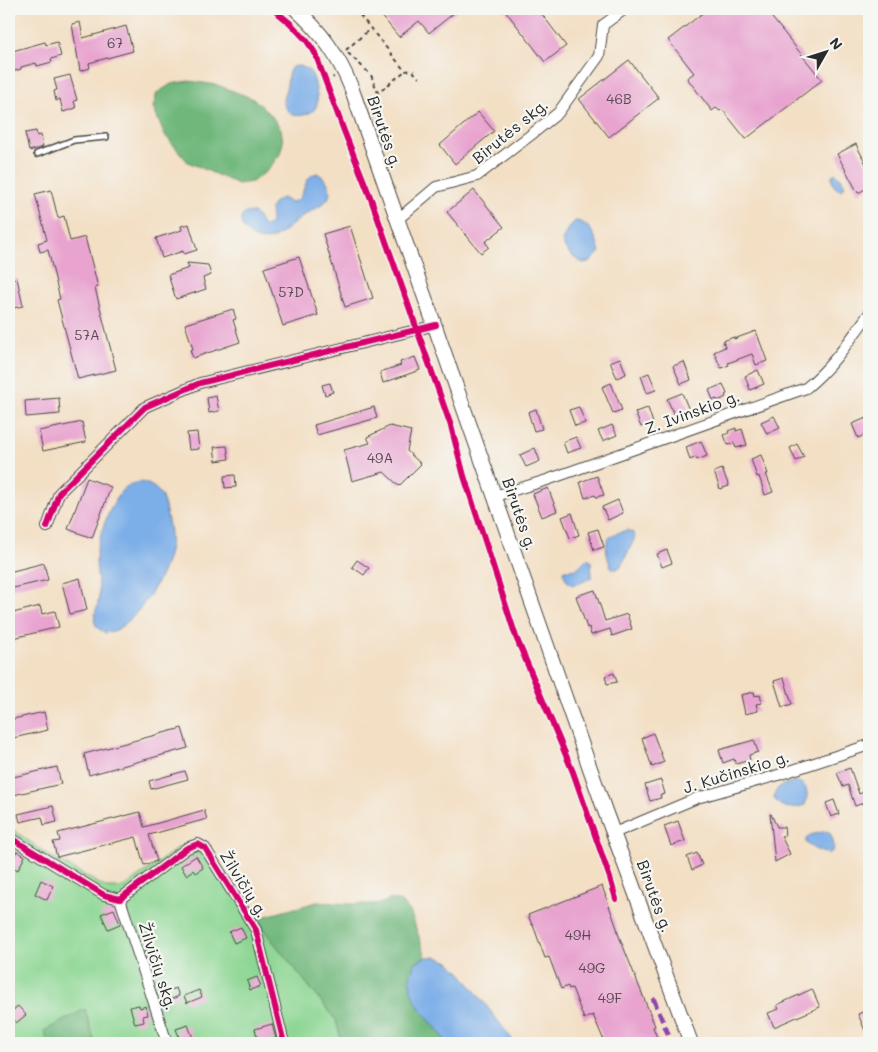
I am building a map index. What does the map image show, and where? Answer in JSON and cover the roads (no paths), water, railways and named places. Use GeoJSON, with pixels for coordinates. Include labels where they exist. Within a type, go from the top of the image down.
{"type":"FeatureCollection","features":[{"type":"Feature","properties":{"kind":"main road","name":"Birutės g."},"geometry":{"type":"LineString","coordinates":[[296,9],[325,39],[344,69],[351,87],[614,833],[691,1043]]}},
{"type":"Feature","properties":{"kind":"street","name":"Birutės skg."},"geometry":{"type":"LineString","coordinates":[[397,220],[436,187],[477,176],[558,113],[599,56],[603,26],[625,9]]}},
{"type":"Feature","properties":{"kind":"street","name":"Z. Ivinskio g."},"geometry":{"type":"LineString","coordinates":[[496,496],[547,480],[806,388],[832,363],[869,314]]}},
{"type":"Feature","properties":{"kind":"street"},"geometry":{"type":"LineString","coordinates":[[47,527],[59,493],[145,407],[200,383],[436,325]]}},
{"type":"Feature","properties":{"kind":"street","name":"J. Kučinskio g."},"geometry":{"type":"LineString","coordinates":[[614,833],[697,798],[775,776],[869,745]]}},
{"type":"Feature","properties":{"kind":"street"},"geometry":{"type":"LineString","coordinates":[[9,837],[104,895],[120,899]]}},
{"type":"Feature","properties":{"kind":"street","name":"Žilvičių g."},"geometry":{"type":"LineString","coordinates":[[120,899],[187,848],[198,844],[205,848],[256,930],[284,1043]]}},
{"type":"Feature","properties":{"kind":"street","name":"Žilvičių skg."},"geometry":{"type":"LineString","coordinates":[[120,899],[167,1043]]}},
{"type":"Feature","properties":{"kind":"lane"},"geometry":{"type":"LineString","coordinates":[[37,154],[74,140],[106,137]]}},
{"type":"Feature","properties":{"kind":"water"},"geometry":{"type":"Polygon","coordinates":[[[298,66],[307,69],[311,74],[315,84],[317,102],[312,112],[297,116],[290,113],[286,108],[283,97],[289,71],[292,67],[298,66]]]}},
{"type":"Feature","properties":{"kind":"water"},"geometry":{"type":"Polygon","coordinates":[[[317,173],[326,181],[330,190],[327,200],[323,204],[303,216],[279,235],[270,239],[262,240],[254,237],[243,228],[242,217],[249,212],[255,214],[263,226],[271,224],[271,209],[274,203],[282,198],[291,202],[296,201],[302,194],[309,178],[317,173]]]}},
{"type":"Feature","properties":{"kind":"water"},"geometry":{"type":"Polygon","coordinates":[[[833,174],[841,178],[845,186],[842,190],[834,186],[833,174]]]}},
{"type":"Feature","properties":{"kind":"water"},"geometry":{"type":"Polygon","coordinates":[[[575,221],[585,224],[597,242],[600,252],[591,261],[583,263],[576,259],[570,254],[562,241],[568,228],[575,221]]]}},
{"type":"Feature","properties":{"kind":"water"},"geometry":{"type":"Polygon","coordinates":[[[141,482],[156,489],[163,501],[170,533],[168,557],[158,581],[143,605],[125,624],[116,630],[105,633],[99,629],[94,621],[99,596],[96,561],[98,544],[105,521],[115,500],[126,487],[141,482]]]}},
{"type":"Feature","properties":{"kind":"water"},"geometry":{"type":"Polygon","coordinates":[[[627,530],[633,533],[635,536],[634,540],[621,566],[617,569],[612,569],[606,547],[608,539],[627,530]]]}},
{"type":"Feature","properties":{"kind":"water"},"geometry":{"type":"Polygon","coordinates":[[[588,559],[591,561],[591,578],[574,585],[568,582],[563,572],[564,570],[577,568],[588,559]]]}},
{"type":"Feature","properties":{"kind":"water"},"geometry":{"type":"Polygon","coordinates":[[[795,781],[803,784],[805,787],[807,797],[805,805],[788,808],[780,805],[774,798],[776,790],[795,781]]]}},
{"type":"Feature","properties":{"kind":"water"},"geometry":{"type":"Polygon","coordinates":[[[827,831],[830,833],[833,842],[834,848],[832,852],[828,853],[817,850],[806,843],[806,839],[810,835],[827,831]]]}},
{"type":"Feature","properties":{"kind":"water"},"geometry":{"type":"Polygon","coordinates":[[[426,957],[438,957],[449,962],[462,974],[515,1043],[448,1043],[418,1006],[411,991],[410,977],[415,963],[426,957]]]}}]}
